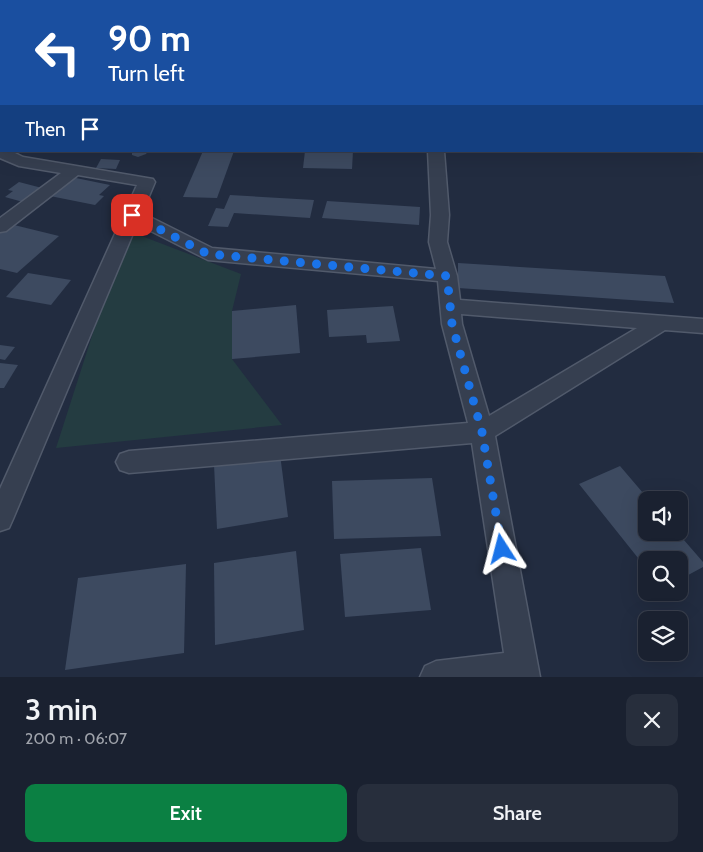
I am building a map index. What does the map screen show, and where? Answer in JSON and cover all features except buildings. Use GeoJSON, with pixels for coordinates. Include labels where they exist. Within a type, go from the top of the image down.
{"type":"FeatureCollection","features":[{"type":"Feature","properties":{"kind":"street"},"geometry":{"type":"LineString","coordinates":[[0,152],[19,160],[147,182],[0,519]]}},
{"type":"Feature","properties":{"kind":"street"},"geometry":{"type":"LineString","coordinates":[[436,152],[440,215],[438,242],[447,276],[452,324],[482,432],[522,672],[436,677]]}},
{"type":"Feature","properties":{"kind":"street"},"geometry":{"type":"LineString","coordinates":[[0,227],[75,170]]}},
{"type":"Feature","properties":{"kind":"street"},"geometry":{"type":"LineString","coordinates":[[132,215],[208,254],[447,276]]}},
{"type":"Feature","properties":{"kind":"street"},"geometry":{"type":"LineString","coordinates":[[450,306],[703,326]]}},
{"type":"Feature","properties":{"kind":"street"},"geometry":{"type":"LineString","coordinates":[[129,462],[482,432],[661,323]]}},
{"type":"Feature","properties":{"kind":"green space"},"geometry":{"type":"Polygon","coordinates":[[[126,230],[241,274],[232,311],[232,359],[282,425],[56,448],[126,230]]]}},
{"type":"Feature","properties":{"kind":"route"},"geometry":{"type":"LineString","coordinates":[[132,215],[208,254],[447,276],[452,324],[482,432],[502,549]]}}]}
